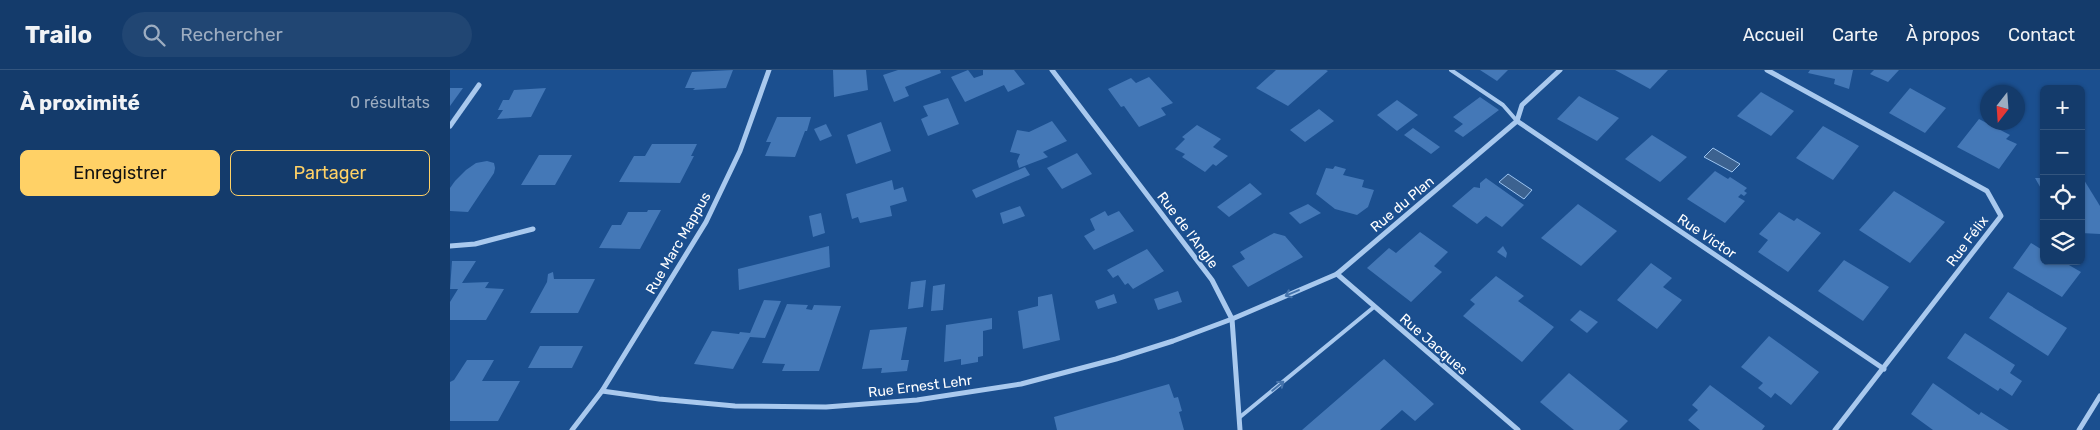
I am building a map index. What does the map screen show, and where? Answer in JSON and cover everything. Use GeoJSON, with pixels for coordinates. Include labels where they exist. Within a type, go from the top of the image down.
{"type":"FeatureCollection","features":[{"type":"Feature","properties":{"kind":"street","name":"Rue Marc Mappus"},"geometry":{"type":"LineString","coordinates":[[572,430],[602,391],[706,222],[740,151],[769,70]]}},
{"type":"Feature","properties":{"kind":"street","name":"Rue de l'Angle"},"geometry":{"type":"LineString","coordinates":[[1052,70],[1212,280],[1232,319],[1240,430]]}},
{"type":"Feature","properties":{"kind":"street","name":"Rue du Plan"},"geometry":{"type":"LineString","coordinates":[[1232,319],[1337,274],[1517,121],[1522,105],[1560,70]]}},
{"type":"Feature","properties":{"kind":"street","name":"Rue Félix"},"geometry":{"type":"LineString","coordinates":[[1767,70],[1987,191],[2001,216],[1835,430]]}},
{"type":"Feature","properties":{"kind":"street"},"geometry":{"type":"LineString","coordinates":[[450,126],[479,85]]}},
{"type":"Feature","properties":{"kind":"street","name":"Rue Victor"},"geometry":{"type":"LineString","coordinates":[[1517,121],[1884,369]]}},
{"type":"Feature","properties":{"kind":"street"},"geometry":{"type":"LineString","coordinates":[[450,246],[475,244],[533,229]]}},
{"type":"Feature","properties":{"kind":"street","name":"Rue Jacques"},"geometry":{"type":"LineString","coordinates":[[1337,274],[1518,430]]}},
{"type":"Feature","properties":{"kind":"street","name":"Rue Ernest Lehr"},"geometry":{"type":"LineString","coordinates":[[602,391],[659,399],[736,406],[826,407],[917,400],[1021,384],[1116,359],[1174,341],[1232,319]]}},
{"type":"Feature","properties":{"kind":"street"},"geometry":{"type":"LineString","coordinates":[[2079,430],[2100,396]]}},
{"type":"Feature","properties":{"kind":"lane"},"geometry":{"type":"LineString","coordinates":[[1451,70],[1503,105],[1517,121]]}},
{"type":"Feature","properties":{"kind":"lane"},"geometry":{"type":"LineString","coordinates":[[1240,417],[1374,307]]}},
{"type":"Feature","properties":{"kind":"water"},"geometry":{"type":"Polygon","coordinates":[[[1713,148],[1740,164],[1732,172],[1704,157],[1713,148]]]}},
{"type":"Feature","properties":{"kind":"water"},"geometry":{"type":"Polygon","coordinates":[[[1508,174],[1532,190],[1524,199],[1499,182],[1508,174]]]}},
{"type":"Feature","properties":{"kind":"building"},"geometry":{"type":"Polygon","coordinates":[[[733,70],[726,88],[693,90],[695,88],[685,88],[692,72],[733,70]]]}},
{"type":"Feature","properties":{"kind":"building"},"geometry":{"type":"Polygon","coordinates":[[[833,70],[866,70],[868,90],[834,97],[833,70]]]}},
{"type":"Feature","properties":{"kind":"building"},"geometry":{"type":"Polygon","coordinates":[[[898,70],[940,70],[941,73],[905,87],[909,96],[894,102],[883,75],[898,70]]]}},
{"type":"Feature","properties":{"kind":"building"},"geometry":{"type":"Polygon","coordinates":[[[968,70],[974,78],[983,75],[983,70],[1014,70],[1025,84],[1008,92],[1004,85],[965,102],[951,77],[968,70]]]}},
{"type":"Feature","properties":{"kind":"building"},"geometry":{"type":"Polygon","coordinates":[[[1276,70],[1328,71],[1288,106],[1256,88],[1276,70]]]}},
{"type":"Feature","properties":{"kind":"building"},"geometry":{"type":"Polygon","coordinates":[[[1480,70],[1508,70],[1497,81],[1480,70]]]}},
{"type":"Feature","properties":{"kind":"building"},"geometry":{"type":"Polygon","coordinates":[[[1615,70],[1668,70],[1650,89],[1615,70]]]}},
{"type":"Feature","properties":{"kind":"building"},"geometry":{"type":"Polygon","coordinates":[[[1810,70],[1853,70],[1849,89],[1834,84],[1835,79],[1808,73],[1810,70]]]}},
{"type":"Feature","properties":{"kind":"building"},"geometry":{"type":"Polygon","coordinates":[[[1874,70],[1899,70],[1888,82],[1870,74],[1874,70]]]}},
{"type":"Feature","properties":{"kind":"building"},"geometry":{"type":"Polygon","coordinates":[[[1149,77],[1173,103],[1161,108],[1166,115],[1139,127],[1124,106],[1121,107],[1108,89],[1131,78],[1136,83],[1149,77]]]}},
{"type":"Feature","properties":{"kind":"building"},"geometry":{"type":"Polygon","coordinates":[[[450,88],[463,88],[450,106],[450,88]]]}},
{"type":"Feature","properties":{"kind":"building"},"geometry":{"type":"Polygon","coordinates":[[[546,88],[531,117],[497,119],[503,110],[498,110],[503,100],[509,100],[514,90],[546,88]]]}},
{"type":"Feature","properties":{"kind":"building"},"geometry":{"type":"Polygon","coordinates":[[[1910,88],[1946,108],[1925,133],[1889,113],[1910,88]]]}},
{"type":"Feature","properties":{"kind":"building"},"geometry":{"type":"Polygon","coordinates":[[[1761,92],[1794,111],[1771,136],[1737,116],[1761,92]]]}},
{"type":"Feature","properties":{"kind":"building"},"geometry":{"type":"Polygon","coordinates":[[[1579,96],[1619,118],[1597,141],[1557,119],[1579,96]]]}},
{"type":"Feature","properties":{"kind":"building"},"geometry":{"type":"Polygon","coordinates":[[[1480,97],[1499,110],[1463,137],[1454,131],[1463,124],[1453,117],[1480,97]]]}},
{"type":"Feature","properties":{"kind":"building"},"geometry":{"type":"Polygon","coordinates":[[[948,98],[959,124],[928,136],[921,119],[928,116],[923,106],[948,98]]]}},
{"type":"Feature","properties":{"kind":"building"},"geometry":{"type":"Polygon","coordinates":[[[1397,100],[1418,115],[1397,131],[1377,115],[1397,100]]]}},
{"type":"Feature","properties":{"kind":"building"},"geometry":{"type":"Polygon","coordinates":[[[1319,109],[1334,121],[1305,142],[1290,130],[1319,109]]]}},
{"type":"Feature","properties":{"kind":"building"},"geometry":{"type":"Polygon","coordinates":[[[777,117],[811,117],[795,157],[765,156],[771,142],[766,142],[777,117]]]}},
{"type":"Feature","properties":{"kind":"building"},"geometry":{"type":"Polygon","coordinates":[[[1979,119],[1980,130],[2000,130],[2010,135],[2006,139],[2017,144],[1999,169],[1957,147],[1979,119]]]}},
{"type":"Feature","properties":{"kind":"building"},"geometry":{"type":"Polygon","coordinates":[[[1052,121],[1067,141],[1043,152],[1048,157],[1019,168],[1017,161],[1020,154],[1010,152],[1017,130],[1029,132],[1052,121]]]}},
{"type":"Feature","properties":{"kind":"building"},"geometry":{"type":"Polygon","coordinates":[[[881,122],[891,151],[856,164],[847,135],[881,122]]]}},
{"type":"Feature","properties":{"kind":"building"},"geometry":{"type":"Polygon","coordinates":[[[826,124],[832,136],[820,141],[814,129],[826,124]]]}},
{"type":"Feature","properties":{"kind":"building"},"geometry":{"type":"Polygon","coordinates":[[[1197,125],[1221,139],[1213,147],[1228,156],[1216,166],[1213,164],[1205,172],[1182,157],[1185,154],[1175,149],[1185,139],[1182,137],[1197,125]]]}},
{"type":"Feature","properties":{"kind":"building"},"geometry":{"type":"Polygon","coordinates":[[[1823,126],[1859,146],[1833,180],[1796,158],[1823,126]]]}},
{"type":"Feature","properties":{"kind":"building"},"geometry":{"type":"Polygon","coordinates":[[[1413,128],[1440,147],[1431,154],[1404,135],[1413,128]]]}},
{"type":"Feature","properties":{"kind":"building"},"geometry":{"type":"Polygon","coordinates":[[[1652,135],[1687,157],[1660,182],[1625,159],[1652,135]]]}},
{"type":"Feature","properties":{"kind":"building"},"geometry":{"type":"Polygon","coordinates":[[[652,144],[697,144],[691,156],[694,156],[680,183],[619,182],[634,156],[645,156],[652,144]]]}},
{"type":"Feature","properties":{"kind":"building"},"geometry":{"type":"Polygon","coordinates":[[[1077,153],[1092,174],[1062,189],[1047,168],[1077,153]]]}},
{"type":"Feature","properties":{"kind":"building"},"geometry":{"type":"Polygon","coordinates":[[[539,155],[572,155],[555,185],[521,185],[539,155]]]}},
{"type":"Feature","properties":{"kind":"building"},"geometry":{"type":"Polygon","coordinates":[[[487,161],[494,163],[494,173],[468,212],[450,211],[450,188],[455,181],[476,163],[487,161]]]}},
{"type":"Feature","properties":{"kind":"building"},"geometry":{"type":"Polygon","coordinates":[[[1335,166],[1346,169],[1343,175],[1364,180],[1362,187],[1374,190],[1368,207],[1357,215],[1335,209],[1316,194],[1326,168],[1333,169],[1335,166]]]}},
{"type":"Feature","properties":{"kind":"building"},"geometry":{"type":"Polygon","coordinates":[[[1025,167],[1030,175],[976,198],[972,190],[1025,167]]]}},
{"type":"Feature","properties":{"kind":"building"},"geometry":{"type":"Polygon","coordinates":[[[1715,171],[1728,179],[1730,177],[1747,188],[1744,191],[1747,193],[1744,196],[1741,194],[1738,197],[1745,201],[1725,223],[1687,199],[1715,171]]]}},
{"type":"Feature","properties":{"kind":"building"},"geometry":{"type":"Polygon","coordinates":[[[1486,178],[1524,205],[1502,227],[1486,216],[1477,224],[1452,206],[1474,187],[1480,188],[1480,183],[1486,178]]]}},
{"type":"Feature","properties":{"kind":"building"},"geometry":{"type":"Polygon","coordinates":[[[2035,178],[2040,178],[2040,187],[2035,178]]]}},
{"type":"Feature","properties":{"kind":"building"},"geometry":{"type":"Polygon","coordinates":[[[892,180],[894,190],[903,187],[907,201],[890,206],[892,216],[860,223],[858,217],[852,219],[846,194],[892,180]]]}},
{"type":"Feature","properties":{"kind":"building"},"geometry":{"type":"Polygon","coordinates":[[[2085,182],[2100,206],[2100,234],[2085,233],[2085,182]]]}},
{"type":"Feature","properties":{"kind":"building"},"geometry":{"type":"Polygon","coordinates":[[[1250,183],[1262,194],[1229,217],[1217,207],[1250,183]]]}},
{"type":"Feature","properties":{"kind":"building"},"geometry":{"type":"Polygon","coordinates":[[[1894,191],[1945,222],[1910,263],[1859,230],[1894,191]]]}},
{"type":"Feature","properties":{"kind":"building"},"geometry":{"type":"Polygon","coordinates":[[[1308,204],[1321,213],[1300,224],[1289,213],[1308,204]]]}},
{"type":"Feature","properties":{"kind":"building"},"geometry":{"type":"Polygon","coordinates":[[[1578,204],[1617,231],[1581,266],[1541,238],[1578,204]]]}},
{"type":"Feature","properties":{"kind":"building"},"geometry":{"type":"Polygon","coordinates":[[[1020,206],[1025,216],[1003,224],[1000,213],[1020,206]]]}},
{"type":"Feature","properties":{"kind":"building"},"geometry":{"type":"Polygon","coordinates":[[[648,210],[661,210],[640,249],[599,248],[612,225],[621,225],[628,212],[647,212],[648,210]]]}},
{"type":"Feature","properties":{"kind":"building"},"geometry":{"type":"Polygon","coordinates":[[[1105,211],[1108,216],[1119,211],[1134,231],[1094,250],[1084,236],[1095,230],[1090,219],[1105,211]]]}},
{"type":"Feature","properties":{"kind":"building"},"geometry":{"type":"Polygon","coordinates":[[[1779,212],[1794,221],[1797,218],[1821,233],[1788,272],[1758,252],[1768,240],[1759,234],[1779,212]]]}},
{"type":"Feature","properties":{"kind":"building"},"geometry":{"type":"Polygon","coordinates":[[[821,213],[825,233],[813,237],[809,216],[821,213]]]}},
{"type":"Feature","properties":{"kind":"building"},"geometry":{"type":"Polygon","coordinates":[[[1420,232],[1448,252],[1434,266],[1442,272],[1411,302],[1367,268],[1389,248],[1396,253],[1420,232]]]}},
{"type":"Feature","properties":{"kind":"building"},"geometry":{"type":"Polygon","coordinates":[[[1274,233],[1285,236],[1303,257],[1248,287],[1232,266],[1245,259],[1240,252],[1274,233]]]}},
{"type":"Feature","properties":{"kind":"building"},"geometry":{"type":"Polygon","coordinates":[[[2031,243],[2040,249],[2040,265],[2069,265],[2081,272],[2062,297],[2013,268],[2031,243]]]}},
{"type":"Feature","properties":{"kind":"building"},"geometry":{"type":"Polygon","coordinates":[[[829,246],[830,267],[739,290],[738,269],[829,246]]]}},
{"type":"Feature","properties":{"kind":"building"},"geometry":{"type":"Polygon","coordinates":[[[1503,246],[1507,253],[1506,258],[1497,252],[1503,246]]]}},
{"type":"Feature","properties":{"kind":"building"},"geometry":{"type":"Polygon","coordinates":[[[1147,249],[1164,271],[1133,289],[1128,283],[1125,285],[1118,275],[1113,278],[1107,270],[1147,249]]]}},
{"type":"Feature","properties":{"kind":"building"},"geometry":{"type":"Polygon","coordinates":[[[1844,260],[1889,287],[1863,321],[1818,291],[1844,260]]]}},
{"type":"Feature","properties":{"kind":"building"},"geometry":{"type":"Polygon","coordinates":[[[452,261],[476,261],[462,283],[489,282],[485,288],[504,289],[486,320],[450,320],[450,302],[458,289],[450,289],[452,261]]]}},
{"type":"Feature","properties":{"kind":"building"},"geometry":{"type":"Polygon","coordinates":[[[1651,263],[1672,278],[1663,287],[1682,300],[1657,329],[1617,300],[1651,263]]]}},
{"type":"Feature","properties":{"kind":"building"},"geometry":{"type":"Polygon","coordinates":[[[553,272],[554,279],[595,279],[578,313],[530,313],[547,282],[548,274],[553,272]]]}},
{"type":"Feature","properties":{"kind":"building"},"geometry":{"type":"Polygon","coordinates":[[[1496,276],[1524,296],[1518,301],[1554,327],[1522,362],[1463,316],[1475,304],[1470,300],[1496,276]]]}},
{"type":"Feature","properties":{"kind":"building"},"geometry":{"type":"Polygon","coordinates":[[[926,280],[923,307],[908,309],[911,282],[926,280]]]}},
{"type":"Feature","properties":{"kind":"building"},"geometry":{"type":"Polygon","coordinates":[[[945,284],[943,310],[931,311],[933,286],[945,284]]]}},
{"type":"Feature","properties":{"kind":"building"},"geometry":{"type":"Polygon","coordinates":[[[1178,291],[1182,302],[1158,310],[1154,299],[1178,291]]]}},
{"type":"Feature","properties":{"kind":"building"},"geometry":{"type":"Polygon","coordinates":[[[2008,292],[2067,328],[2048,356],[1989,318],[2008,292]]]}},
{"type":"Feature","properties":{"kind":"building"},"geometry":{"type":"Polygon","coordinates":[[[1052,294],[1060,340],[1023,349],[1018,311],[1038,306],[1038,297],[1052,294]]]}},
{"type":"Feature","properties":{"kind":"building"},"geometry":{"type":"Polygon","coordinates":[[[1114,294],[1117,303],[1098,309],[1095,301],[1114,294]]]}},
{"type":"Feature","properties":{"kind":"building"},"geometry":{"type":"Polygon","coordinates":[[[764,300],[781,301],[765,338],[750,337],[733,369],[694,364],[712,331],[739,334],[740,332],[750,333],[764,300]]]}},
{"type":"Feature","properties":{"kind":"building"},"geometry":{"type":"Polygon","coordinates":[[[787,304],[808,305],[806,309],[812,310],[814,305],[841,306],[819,371],[782,371],[785,364],[762,363],[787,304]]]}},
{"type":"Feature","properties":{"kind":"building"},"geometry":{"type":"Polygon","coordinates":[[[1580,310],[1598,322],[1587,333],[1570,320],[1580,310]]]}},
{"type":"Feature","properties":{"kind":"building"},"geometry":{"type":"Polygon","coordinates":[[[992,318],[992,329],[983,331],[983,356],[978,357],[978,362],[961,365],[961,359],[944,362],[946,325],[992,318]]]}},
{"type":"Feature","properties":{"kind":"building"},"geometry":{"type":"Polygon","coordinates":[[[907,327],[901,360],[909,360],[907,371],[881,373],[882,368],[862,369],[870,330],[907,327]]]}},
{"type":"Feature","properties":{"kind":"building"},"geometry":{"type":"Polygon","coordinates":[[[1965,333],[2015,365],[2010,373],[2022,381],[2012,396],[2000,388],[1998,391],[1947,358],[1965,333]]]}},
{"type":"Feature","properties":{"kind":"building"},"geometry":{"type":"Polygon","coordinates":[[[1769,336],[1819,372],[1791,405],[1775,393],[1771,398],[1758,388],[1763,383],[1741,367],[1769,336]]]}},
{"type":"Feature","properties":{"kind":"building"},"geometry":{"type":"Polygon","coordinates":[[[540,346],[583,346],[572,368],[528,368],[540,346]]]}},
{"type":"Feature","properties":{"kind":"building"},"geometry":{"type":"Polygon","coordinates":[[[1384,359],[1434,404],[1415,421],[1402,410],[1380,430],[1302,430],[1384,359]]]}},
{"type":"Feature","properties":{"kind":"building"},"geometry":{"type":"Polygon","coordinates":[[[467,360],[494,360],[482,381],[520,381],[498,421],[450,421],[450,382],[454,380],[467,360]]]}},
{"type":"Feature","properties":{"kind":"building"},"geometry":{"type":"Polygon","coordinates":[[[1569,373],[1628,421],[1619,430],[1574,430],[1540,402],[1569,373]]]}},
{"type":"Feature","properties":{"kind":"building"},"geometry":{"type":"Polygon","coordinates":[[[1933,383],[1979,415],[1981,412],[2009,430],[1933,430],[1911,414],[1933,383]]]}},
{"type":"Feature","properties":{"kind":"building"},"geometry":{"type":"Polygon","coordinates":[[[1169,384],[1174,398],[1178,397],[1182,411],[1179,412],[1184,430],[1057,430],[1054,417],[1169,384]]]}},
{"type":"Feature","properties":{"kind":"building"},"geometry":{"type":"Polygon","coordinates":[[[1710,385],[1765,426],[1762,430],[1700,430],[1688,420],[1698,410],[1692,405],[1710,385]]]}}]}
